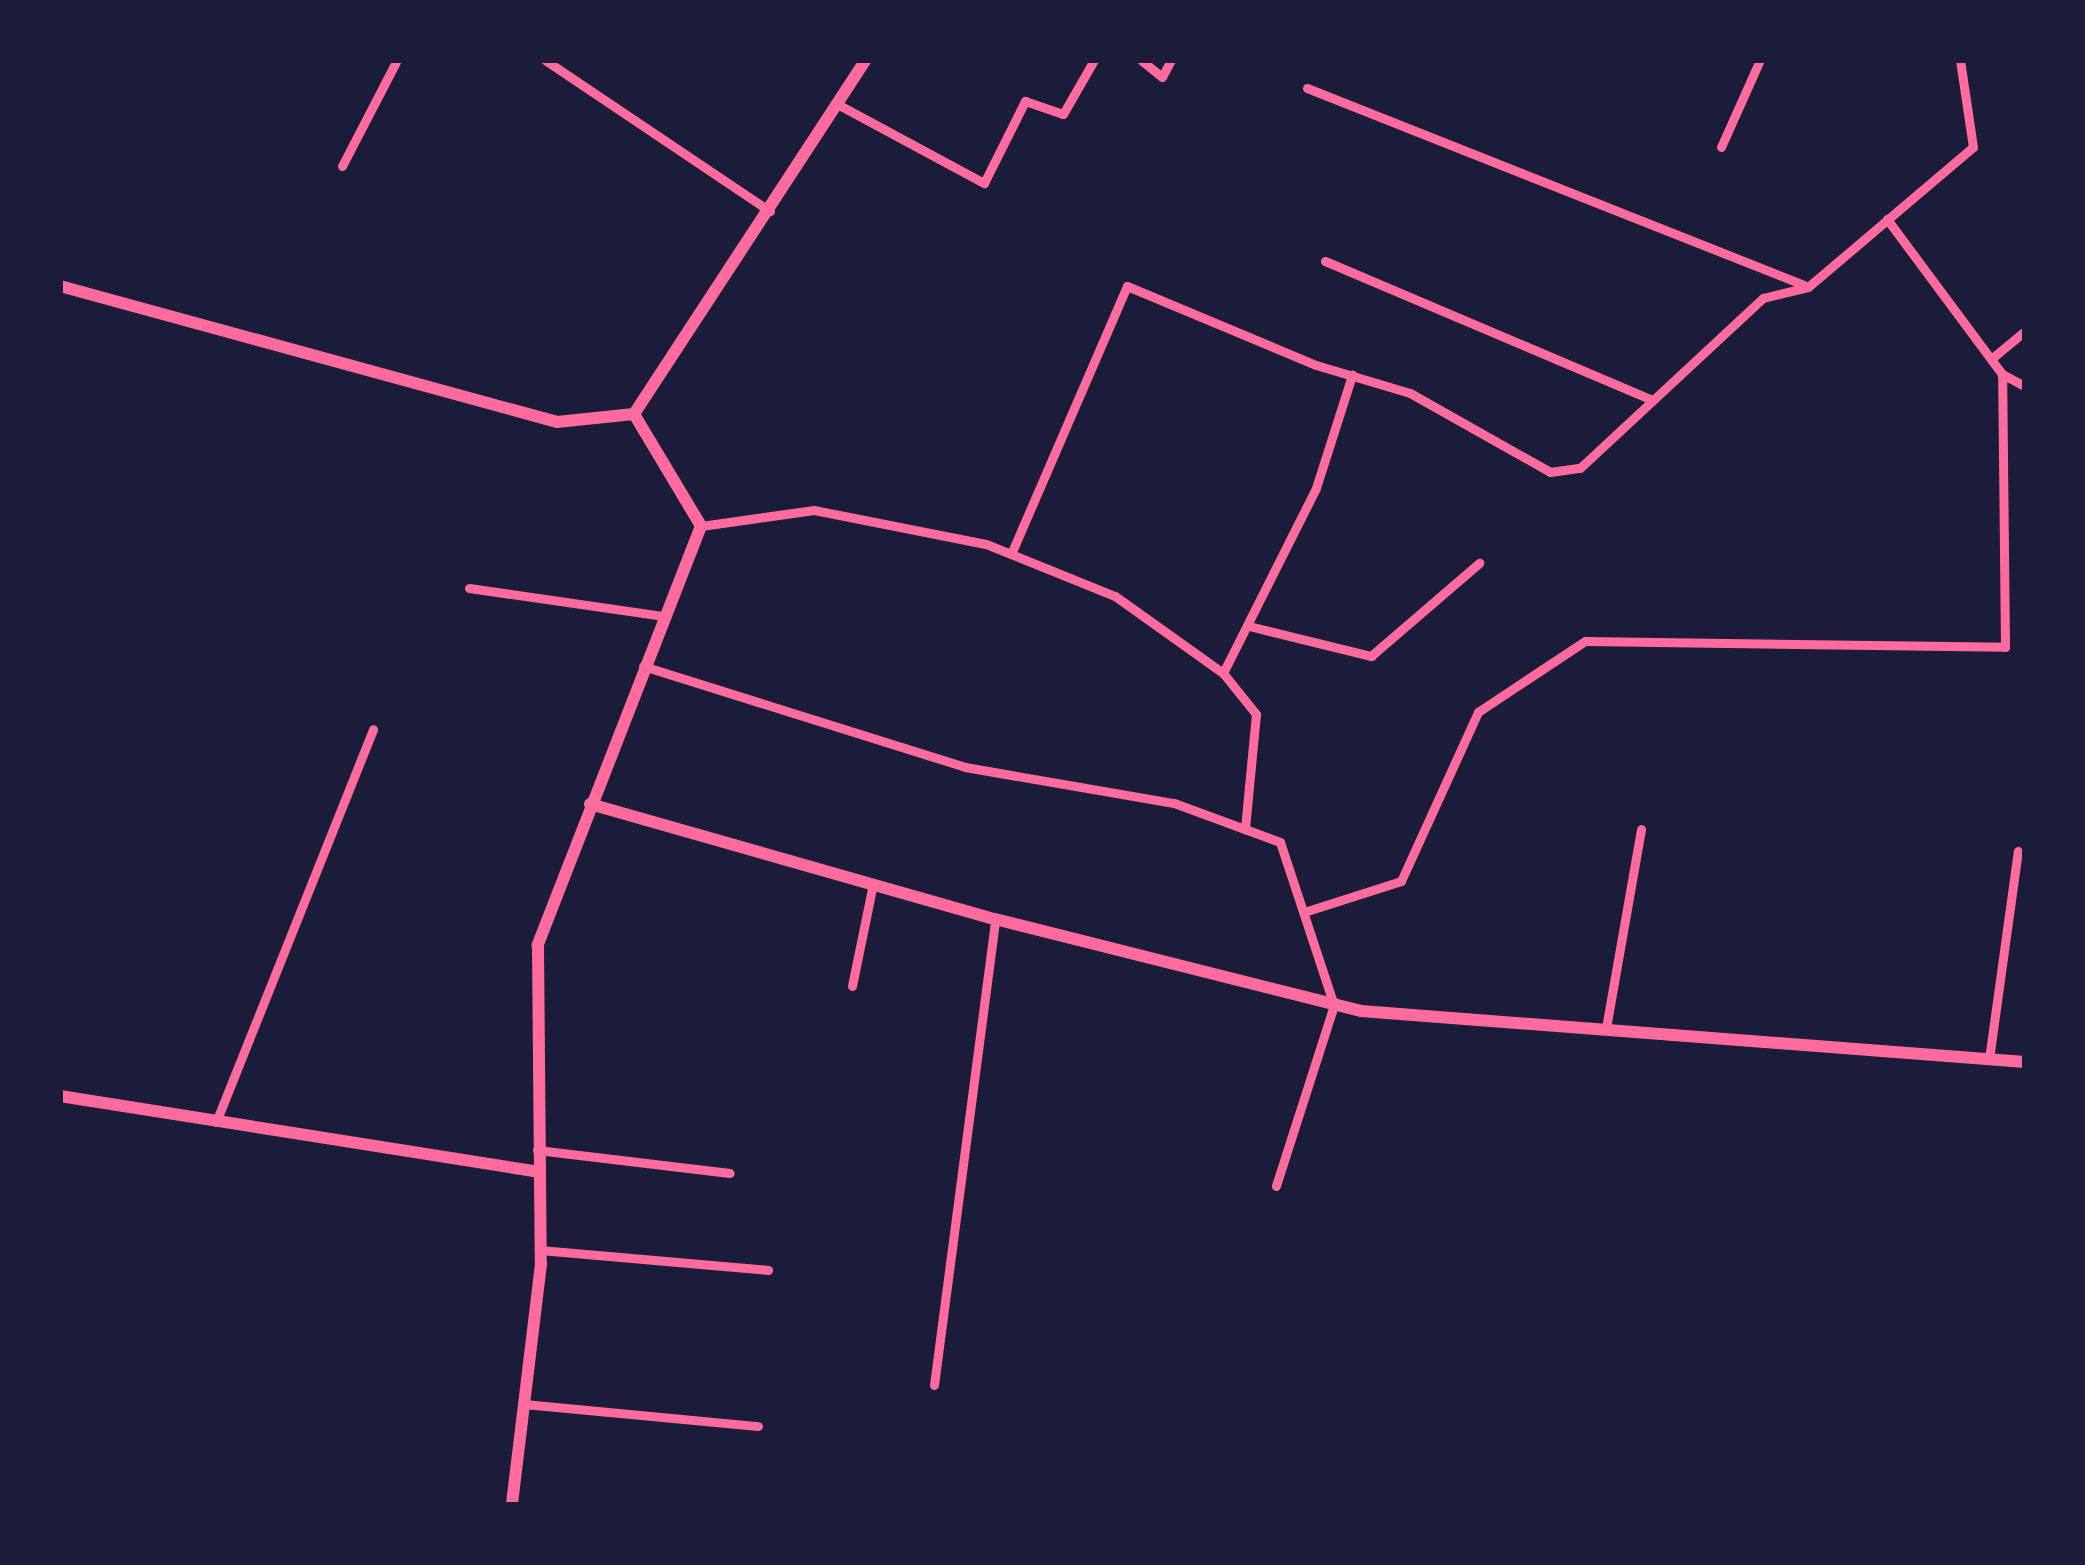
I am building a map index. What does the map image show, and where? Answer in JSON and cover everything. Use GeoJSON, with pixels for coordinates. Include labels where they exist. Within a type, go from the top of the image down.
{"type":"FeatureCollection","features":[{"type":"Feature","properties":{"kind":"street"},"geometry":{"type":"LineString","coordinates":[[60,286],[556,422],[634,413],[771,212],[866,60]]}},
{"type":"Feature","properties":{"kind":"street"},"geometry":{"type":"LineString","coordinates":[[512,1505],[540,1250],[538,945],[700,526],[634,413]]}},
{"type":"Feature","properties":{"kind":"street"},"geometry":{"type":"LineString","coordinates":[[590,804],[995,919],[1334,1005],[2025,1062]]}},
{"type":"Feature","properties":{"kind":"street"},"geometry":{"type":"LineString","coordinates":[[60,1096],[538,1172]]}},
{"type":"Feature","properties":{"kind":"lane"},"geometry":{"type":"LineString","coordinates":[[343,166],[397,60]]}},
{"type":"Feature","properties":{"kind":"lane"},"geometry":{"type":"LineString","coordinates":[[545,60],[771,212]]}},
{"type":"Feature","properties":{"kind":"lane"},"geometry":{"type":"LineString","coordinates":[[838,105],[984,183],[1024,101],[1063,114],[1094,60]]}},
{"type":"Feature","properties":{"kind":"lane"},"geometry":{"type":"LineString","coordinates":[[1142,60],[1162,76],[1171,60]]}},
{"type":"Feature","properties":{"kind":"lane"},"geometry":{"type":"LineString","coordinates":[[1721,147],[1760,60]]}},
{"type":"Feature","properties":{"kind":"lane"},"geometry":{"type":"LineString","coordinates":[[1011,554],[1127,286],[1352,375],[1410,393],[1550,472],[1580,468],[1763,298],[1808,287],[1972,147],[1960,60]]}},
{"type":"Feature","properties":{"kind":"lane"},"geometry":{"type":"LineString","coordinates":[[1307,88],[1808,287]]}},
{"type":"Feature","properties":{"kind":"lane"},"geometry":{"type":"LineString","coordinates":[[1887,219],[2002,374],[2025,386]]}},
{"type":"Feature","properties":{"kind":"lane"},"geometry":{"type":"LineString","coordinates":[[1325,261],[1654,400]]}},
{"type":"Feature","properties":{"kind":"lane"},"geometry":{"type":"LineString","coordinates":[[1990,359],[2025,331]]}},
{"type":"Feature","properties":{"kind":"lane"},"geometry":{"type":"LineString","coordinates":[[1304,912],[1401,880],[1478,712],[1585,641],[2006,647],[2002,374]]}},
{"type":"Feature","properties":{"kind":"lane"},"geometry":{"type":"LineString","coordinates":[[1223,673],[1316,488],[1352,375]]}},
{"type":"Feature","properties":{"kind":"lane"},"geometry":{"type":"LineString","coordinates":[[700,526],[814,510],[1011,554],[1114,596],[1223,673],[1256,714],[1245,829]]}},
{"type":"Feature","properties":{"kind":"lane"},"geometry":{"type":"LineString","coordinates":[[1249,626],[1372,656],[1479,563]]}},
{"type":"Feature","properties":{"kind":"lane"},"geometry":{"type":"LineString","coordinates":[[469,588],[664,616]]}},
{"type":"Feature","properties":{"kind":"lane"},"geometry":{"type":"LineString","coordinates":[[643,666],[965,766],[1174,803],[1280,842],[1334,1005],[1276,1186]]}},
{"type":"Feature","properties":{"kind":"lane"},"geometry":{"type":"LineString","coordinates":[[216,1122],[373,729]]}},
{"type":"Feature","properties":{"kind":"lane"},"geometry":{"type":"LineString","coordinates":[[1606,1028],[1641,829]]}},
{"type":"Feature","properties":{"kind":"lane"},"geometry":{"type":"LineString","coordinates":[[1990,1059],[2018,851]]}},
{"type":"Feature","properties":{"kind":"lane"},"geometry":{"type":"LineString","coordinates":[[852,986],[873,884]]}},
{"type":"Feature","properties":{"kind":"lane"},"geometry":{"type":"LineString","coordinates":[[934,1385],[995,919]]}},
{"type":"Feature","properties":{"kind":"lane"},"geometry":{"type":"LineString","coordinates":[[537,1150],[730,1173]]}},
{"type":"Feature","properties":{"kind":"lane"},"geometry":{"type":"LineString","coordinates":[[540,1250],[768,1270]]}},
{"type":"Feature","properties":{"kind":"lane"},"geometry":{"type":"LineString","coordinates":[[524,1404],[758,1426]]}}]}
